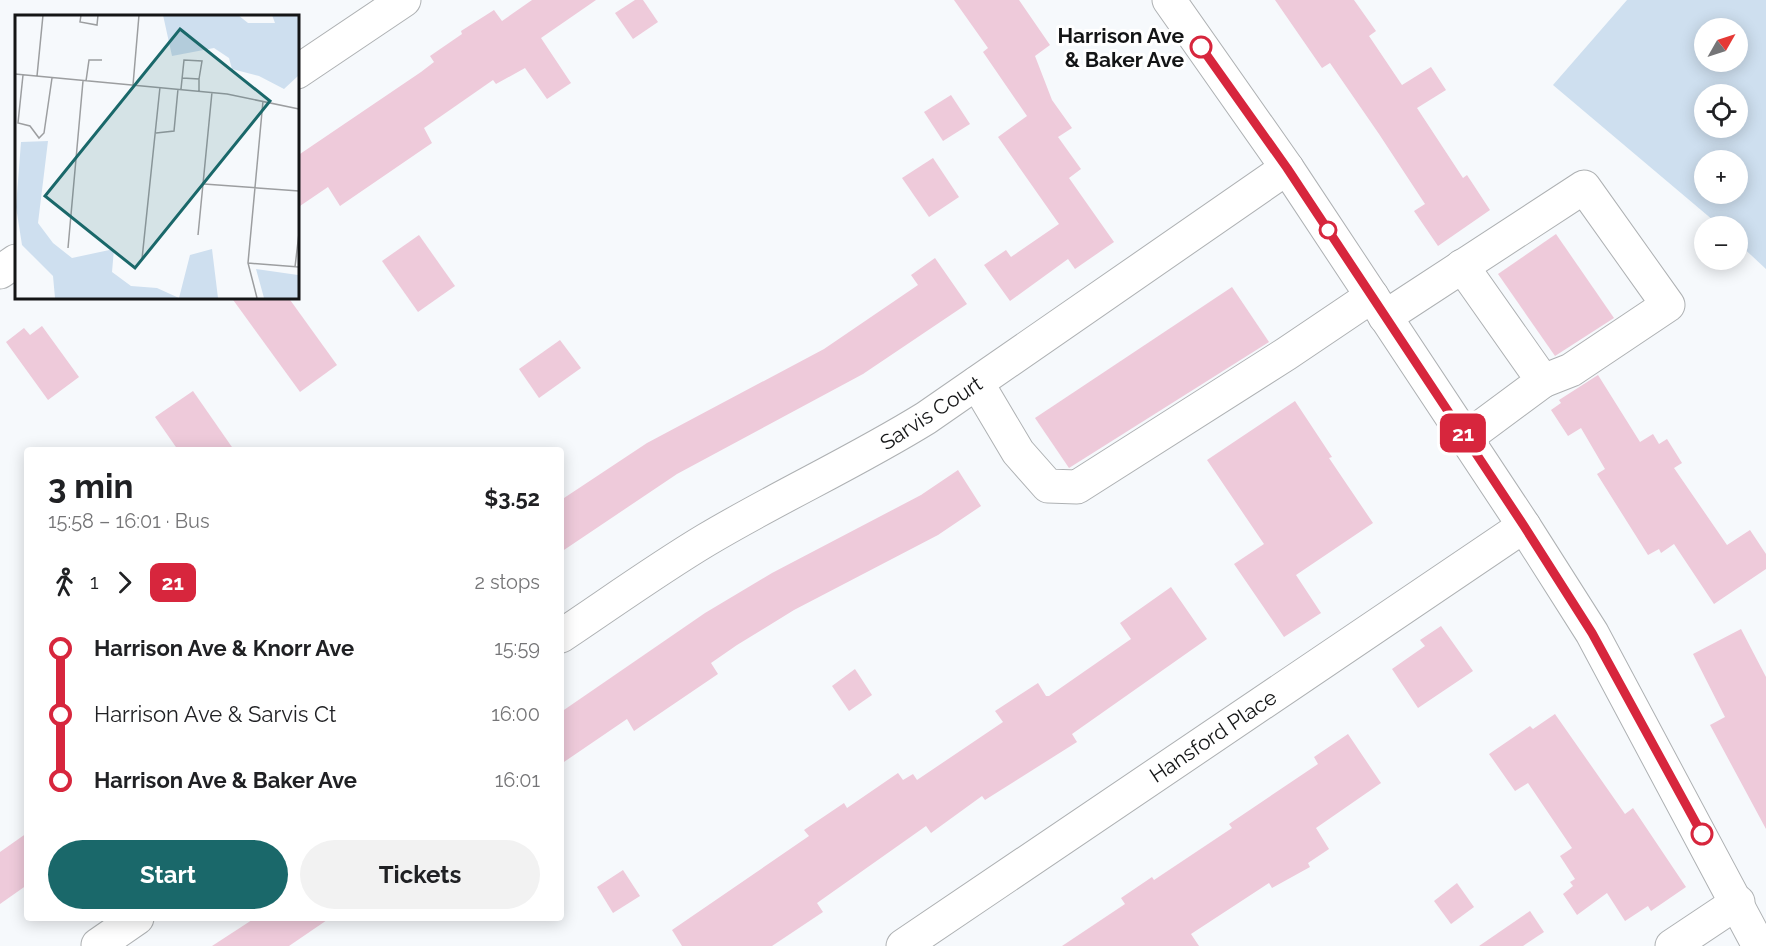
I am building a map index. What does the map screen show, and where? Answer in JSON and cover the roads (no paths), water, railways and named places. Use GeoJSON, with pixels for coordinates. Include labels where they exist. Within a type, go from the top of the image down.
{"type":"FeatureCollection","features":[{"type":"Feature","properties":{"kind":"street"},"geometry":{"type":"LineString","coordinates":[[298,71],[404,0]]}},
{"type":"Feature","properties":{"kind":"street"},"geometry":{"type":"LineString","coordinates":[[1169,0],[1287,168],[1524,526],[1592,633],[1738,902],[1759,946]]}},
{"type":"Feature","properties":{"kind":"street","name":"Sarvis Court"},"geometry":{"type":"LineString","coordinates":[[564,634],[704,541],[766,506],[867,455],[977,383],[1287,168]]}},
{"type":"Feature","properties":{"kind":"street"},"geometry":{"type":"LineString","coordinates":[[977,383],[1018,452],[1048,486],[1077,487],[1286,354],[1462,266],[1584,187],[1668,305],[1571,370],[1544,381],[1466,438]]}},
{"type":"Feature","properties":{"kind":"street"},"geometry":{"type":"LineString","coordinates":[[0,272],[15,262]]}},
{"type":"Feature","properties":{"kind":"street"},"geometry":{"type":"LineString","coordinates":[[1462,266],[1544,381]]}},
{"type":"Feature","properties":{"kind":"street","name":"Hansford Place"},"geometry":{"type":"LineString","coordinates":[[903,946],[1524,526]]}},
{"type":"Feature","properties":{"kind":"street"},"geometry":{"type":"LineString","coordinates":[[1672,946],[1738,902]]}},
{"type":"Feature","properties":{"kind":"street"},"geometry":{"type":"LineString","coordinates":[[98,945],[133,921]]}},
{"type":"Feature","properties":{"kind":"place","name":"Harrison Ave & Baker Ave"},"geometry":{"type":"Point","coordinates":[1201,47]}}]}
